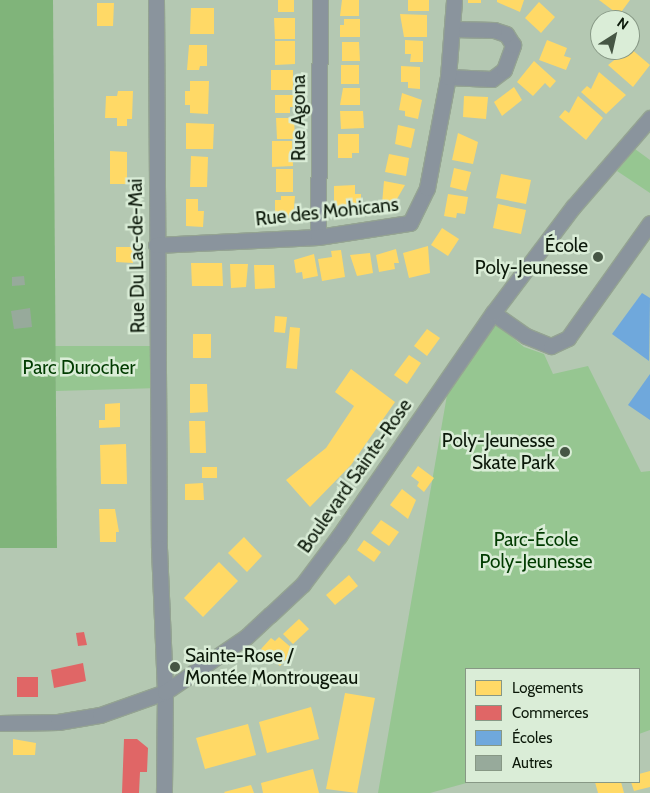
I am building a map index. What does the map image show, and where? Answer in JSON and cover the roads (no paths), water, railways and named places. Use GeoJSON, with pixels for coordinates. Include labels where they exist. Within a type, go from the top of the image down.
{"type":"FeatureCollection","features":[{"type":"Feature","properties":{"kind":"street","name":"Rue Du Lac-de-Mai"},"geometry":{"type":"LineString","coordinates":[[156,0],[159,548],[165,692],[164,793]]}},
{"type":"Feature","properties":{"kind":"street","name":"Rue Agona"},"geometry":{"type":"LineString","coordinates":[[318,237],[320,0]]}},
{"type":"Feature","properties":{"kind":"street","name":"Rue des Mohicans"},"geometry":{"type":"LineString","coordinates":[[156,245],[318,237],[410,223],[427,188],[448,77],[454,29],[454,0]]}},
{"type":"Feature","properties":{"kind":"street"},"geometry":{"type":"LineString","coordinates":[[448,77],[492,79],[504,70],[513,45],[506,34],[494,30],[454,29]]}},
{"type":"Feature","properties":{"kind":"street","name":"Boulevard Sainte-Rose"},"geometry":{"type":"LineString","coordinates":[[0,723],[58,722],[100,715],[165,692],[246,637],[303,584],[493,313],[604,169],[650,118]]}},
{"type":"Feature","properties":{"kind":"street"},"geometry":{"type":"LineString","coordinates":[[493,313],[526,336],[552,346],[568,338],[650,223]]}},
{"type":"Feature","properties":{"kind":"place","name":"École Poly-Jeunesse"},"geometry":{"type":"Point","coordinates":[598,257]}},
{"type":"Feature","properties":{"kind":"place","name":"Poly-Jeunesse Skate Park"},"geometry":{"type":"Point","coordinates":[565,452]}},
{"type":"Feature","properties":{"kind":"place","name":"Sainte-Rose / Montée Montrougeau"},"geometry":{"type":"Point","coordinates":[175,667]}},
{"type":"Feature","properties":{"kind":"park label","name":"Parc Durocher"},"geometry":{"type":"Point","coordinates":[79,368]}},
{"type":"Feature","properties":{"kind":"park label","name":"Parc-École Poly-Jeunesse"},"geometry":{"type":"Point","coordinates":[536,551]}}]}
